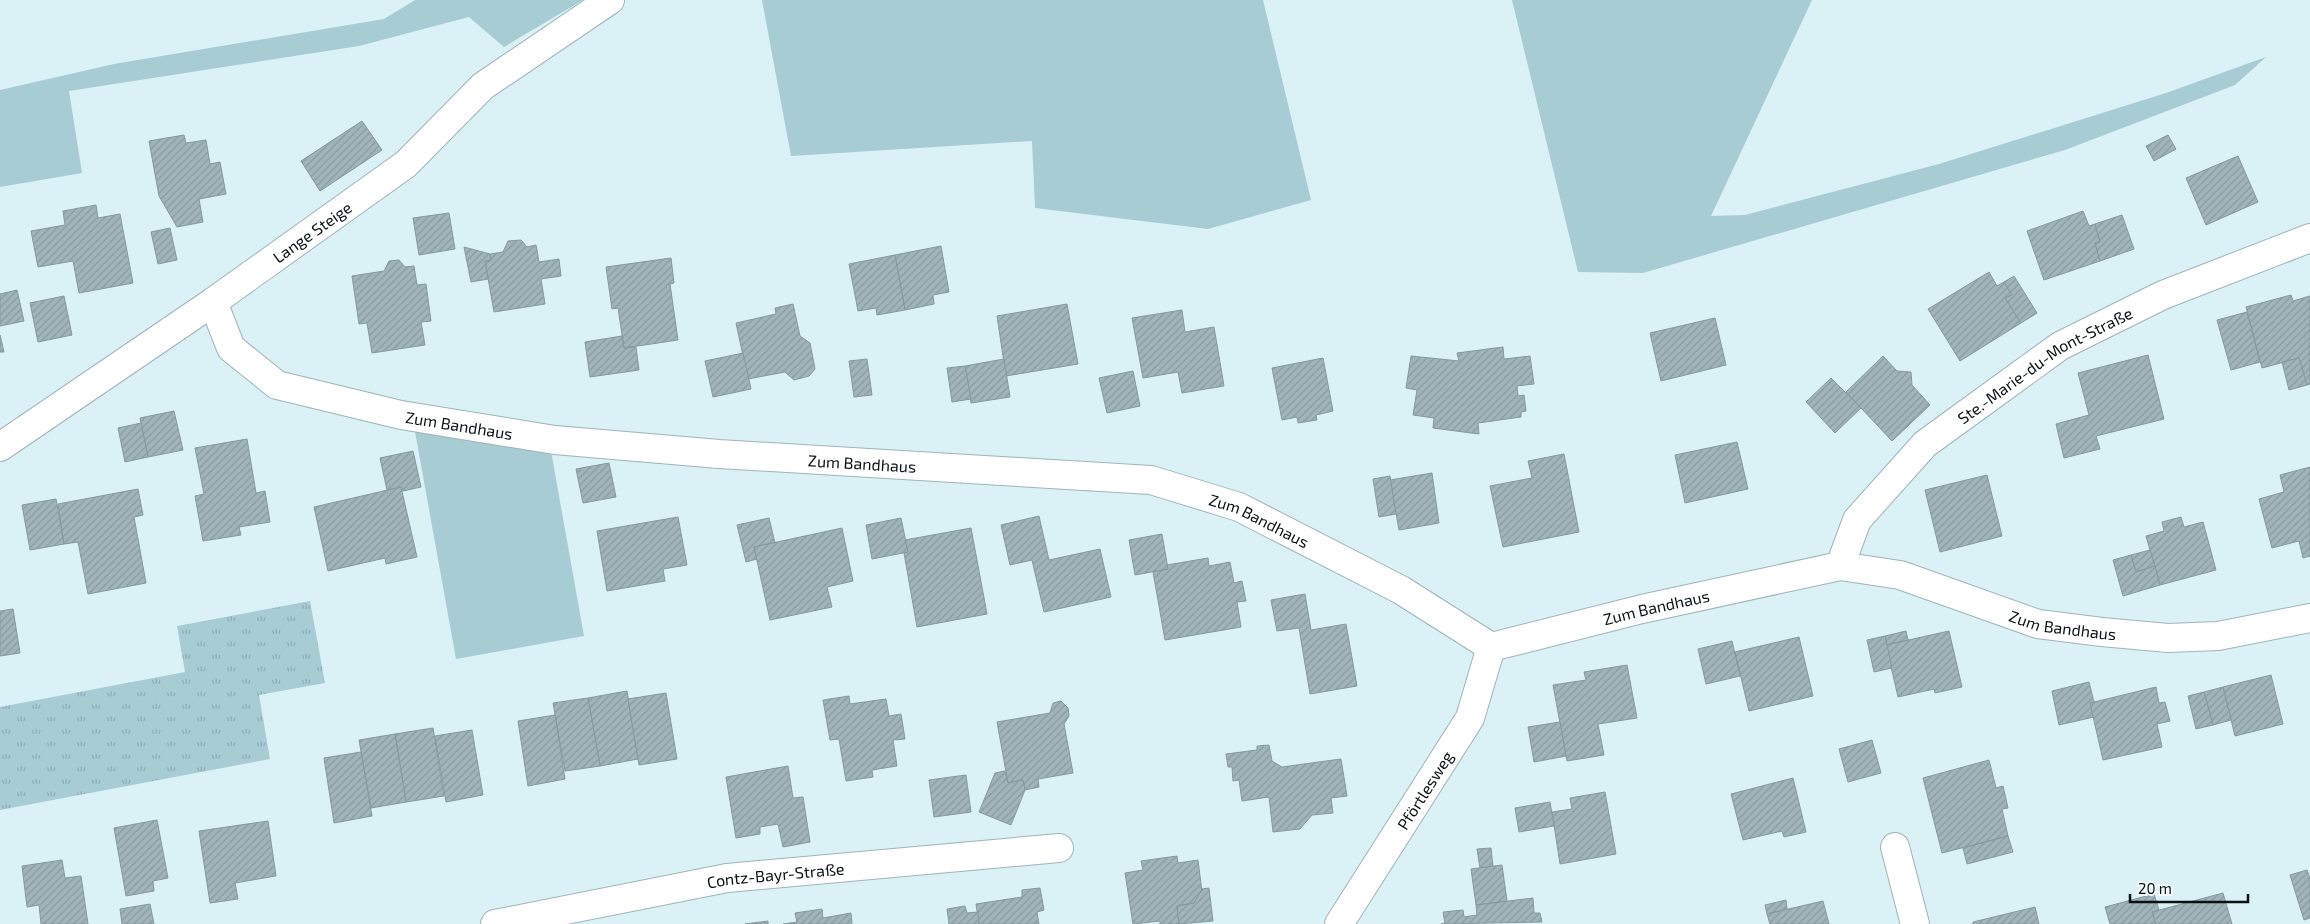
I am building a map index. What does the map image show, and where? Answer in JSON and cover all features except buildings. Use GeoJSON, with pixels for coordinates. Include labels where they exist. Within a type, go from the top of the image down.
{"type":"FeatureCollection","features":[{"type":"Feature","properties":{"kind":"street","name":"Lange Steige"},"geometry":{"type":"LineString","coordinates":[[0,447],[213,302],[406,164],[483,86],[610,0]]}},
{"type":"Feature","properties":{"kind":"street","name":"Ste.-Marie-du-Mont-Straße"},"geometry":{"type":"LineString","coordinates":[[1840,566],[1857,520],[1925,444],[2060,346],[2163,295],[2310,238]]}},
{"type":"Feature","properties":{"kind":"street","name":"Zum Bandhaus"},"geometry":{"type":"LineString","coordinates":[[213,302],[231,348],[277,385],[401,415],[555,440],[718,454],[1150,480],[1247,512],[1401,590],[1491,648],[1642,609],[1840,566],[1900,575],[2038,624],[2102,632],[2168,638],[2218,636],[2310,618]]}},
{"type":"Feature","properties":{"kind":"street","name":"Pförtlesweg"},"geometry":{"type":"LineString","coordinates":[[1339,924],[1470,718],[1491,648]]}},
{"type":"Feature","properties":{"kind":"street"},"geometry":{"type":"LineString","coordinates":[[1896,847],[1915,924]]}},
{"type":"Feature","properties":{"kind":"street","name":"Contz-Bayr-Straße"},"geometry":{"type":"LineString","coordinates":[[495,924],[727,878],[1059,848]]}},
{"type":"Feature","properties":{"kind":"green space"},"geometry":{"type":"Polygon","coordinates":[[[415,0],[583,0],[504,47],[469,17],[359,46],[69,91],[82,173],[0,187],[0,90],[114,64],[384,19],[415,0]]]}},
{"type":"Feature","properties":{"kind":"green space"},"geometry":{"type":"Polygon","coordinates":[[[762,0],[1263,0],[1311,200],[1208,229],[1035,208],[1032,141],[791,156],[762,0]]]}},
{"type":"Feature","properties":{"kind":"green space"},"geometry":{"type":"Polygon","coordinates":[[[1512,0],[1812,0],[1711,216],[1745,215],[1939,164],[2166,93],[2266,57],[2235,85],[2065,150],[1643,273],[1578,272],[1512,0]]]}},
{"type":"Feature","properties":{"kind":"green space"},"geometry":{"type":"Polygon","coordinates":[[[414,426],[551,451],[584,636],[456,659],[414,426]]]}},
{"type":"Feature","properties":{"kind":"green space"},"geometry":{"type":"Polygon","coordinates":[[[310,601],[325,683],[259,695],[270,759],[0,810],[0,707],[185,672],[177,626],[310,601]]]}}]}
